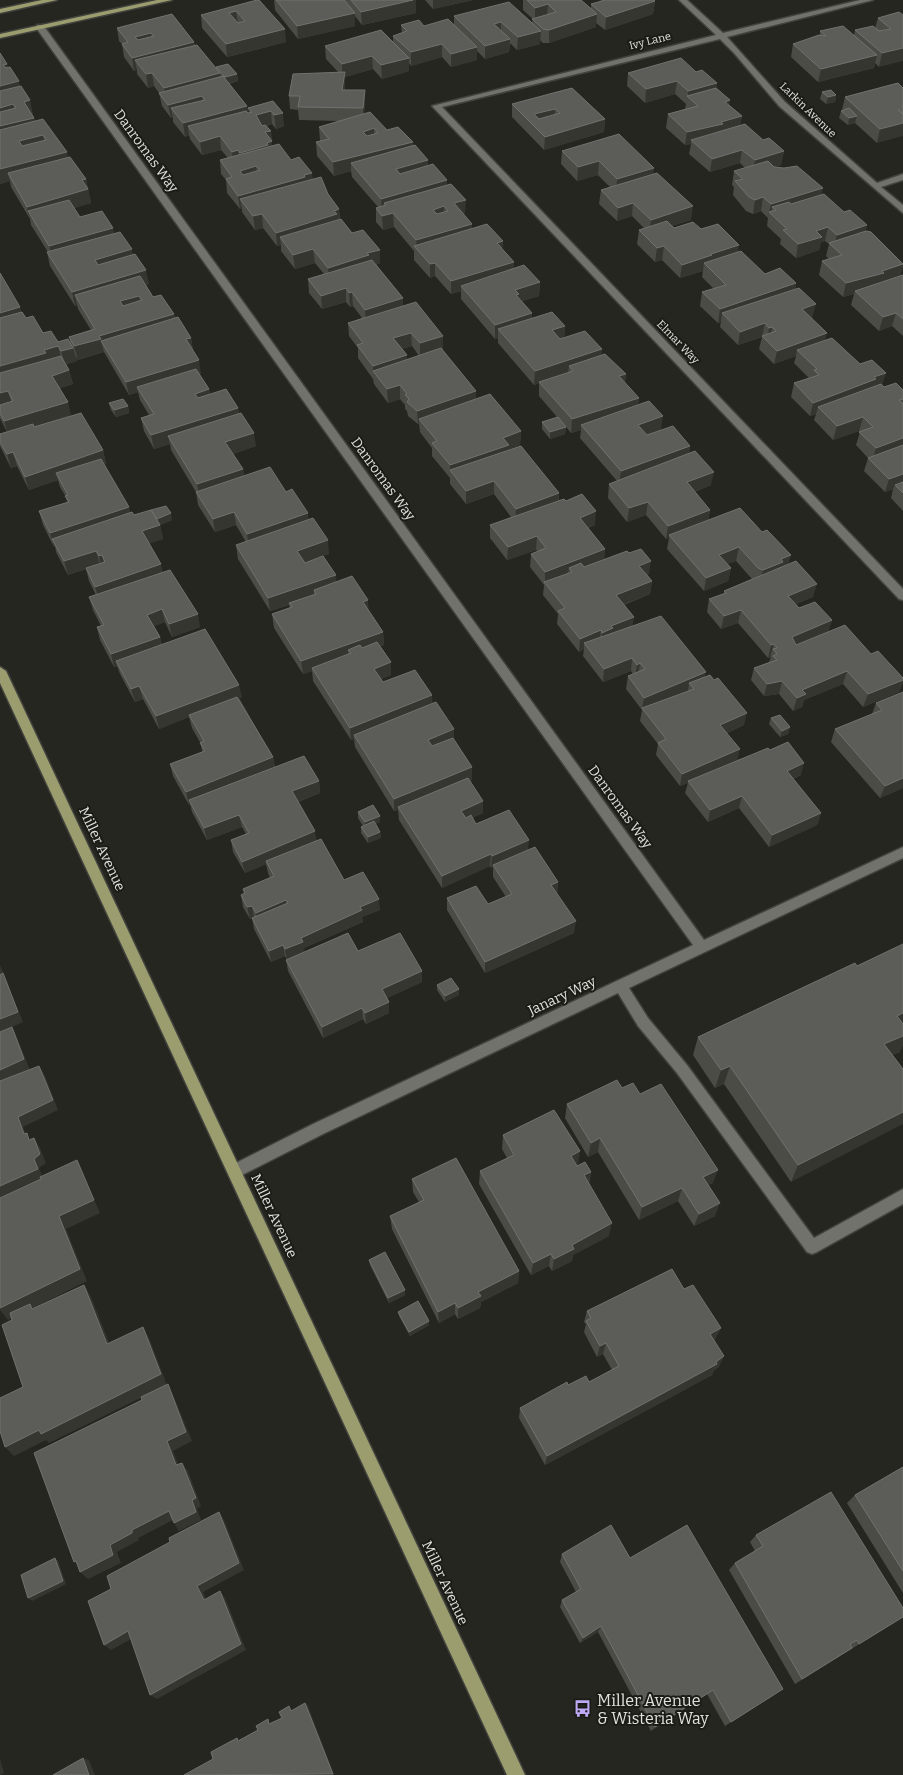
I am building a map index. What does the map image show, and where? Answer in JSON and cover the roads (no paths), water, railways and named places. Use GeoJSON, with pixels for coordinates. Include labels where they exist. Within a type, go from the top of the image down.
{"type":"FeatureCollection","features":[{"type":"Feature","properties":{"kind":"main road"},"geometry":{"type":"LineString","coordinates":[[0,11],[54,0]]}},
{"type":"Feature","properties":{"kind":"main road"},"geometry":{"type":"LineString","coordinates":[[0,36],[168,0]]}},
{"type":"Feature","properties":{"kind":"main road","name":"Miller Avenue"},"geometry":{"type":"LineString","coordinates":[[0,671],[516,1775]]}},
{"type":"Feature","properties":{"kind":"street","name":"Larkin Avenue"},"geometry":{"type":"LineString","coordinates":[[683,0],[722,35],[782,104],[903,210]]}},
{"type":"Feature","properties":{"kind":"street","name":"Ivy Lane"},"geometry":{"type":"LineString","coordinates":[[436,106],[869,0]]}},
{"type":"Feature","properties":{"kind":"street","name":"Danromas Way"},"geometry":{"type":"LineString","coordinates":[[40,27],[702,947]]}},
{"type":"Feature","properties":{"kind":"street","name":"Elmar Way"},"geometry":{"type":"LineString","coordinates":[[436,106],[903,596]]}},
{"type":"Feature","properties":{"kind":"street"},"geometry":{"type":"LineString","coordinates":[[875,186],[903,177]]}},
{"type":"Feature","properties":{"kind":"street","name":"Janary Way"},"geometry":{"type":"LineString","coordinates":[[235,1171],[702,947],[901,857]]}},
{"type":"Feature","properties":{"kind":"street"},"geometry":{"type":"LineString","coordinates":[[620,986],[643,1022],[682,1069],[812,1247],[903,1196]]}},
{"type":"Feature","properties":{"kind":"place","name":"Miller Avenue & Wisteria Way"},"geometry":{"type":"Point","coordinates":[583,1709]}}]}
